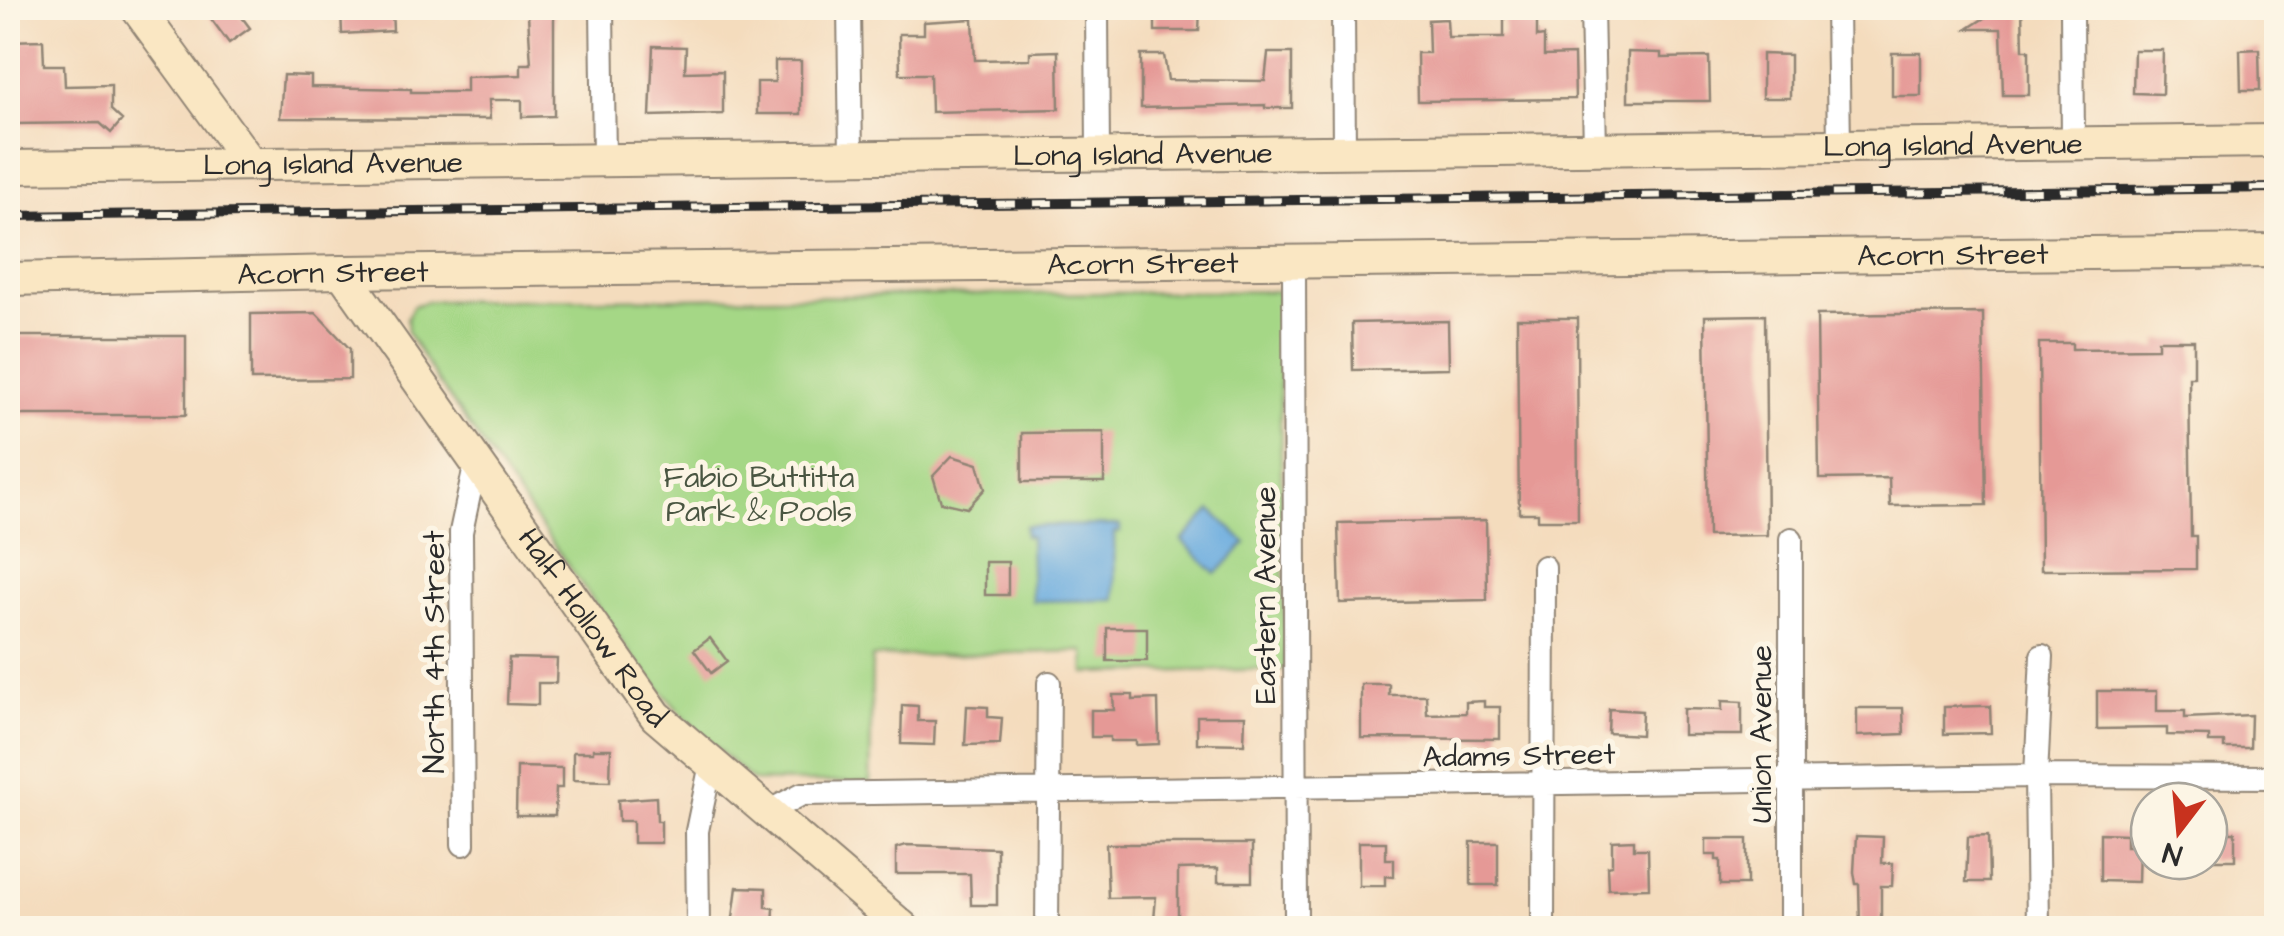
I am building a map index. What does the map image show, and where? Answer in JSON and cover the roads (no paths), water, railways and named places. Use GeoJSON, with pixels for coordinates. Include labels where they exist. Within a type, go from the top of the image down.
{"type":"FeatureCollection","features":[{"type":"Feature","properties":{"kind":"street"},"geometry":{"type":"LineString","coordinates":[[137,8],[251,164]]}},
{"type":"Feature","properties":{"kind":"street"},"geometry":{"type":"LineString","coordinates":[[602,8],[604,160]]}},
{"type":"Feature","properties":{"kind":"street"},"geometry":{"type":"LineString","coordinates":[[850,8],[851,158]]}},
{"type":"Feature","properties":{"kind":"street"},"geometry":{"type":"LineString","coordinates":[[1097,8],[1098,154]]}},
{"type":"Feature","properties":{"kind":"street"},"geometry":{"type":"LineString","coordinates":[[1343,8],[1344,152]]}},
{"type":"Feature","properties":{"kind":"street"},"geometry":{"type":"LineString","coordinates":[[1592,8],[1595,149]]}},
{"type":"Feature","properties":{"kind":"street"},"geometry":{"type":"LineString","coordinates":[[1837,8],[1838,146]]}},
{"type":"Feature","properties":{"kind":"street"},"geometry":{"type":"LineString","coordinates":[[2072,8],[2073,144]]}},
{"type":"Feature","properties":{"kind":"street","name":"Long Island Avenue"},"geometry":{"type":"LineString","coordinates":[[8,167],[2276,141]]}},
{"type":"Feature","properties":{"kind":"street","name":"Acorn Street"},"geometry":{"type":"LineString","coordinates":[[8,279],[2276,251]]}},
{"type":"Feature","properties":{"kind":"street","name":"Eastern Avenue"},"geometry":{"type":"LineString","coordinates":[[1294,262],[1296,928]]}},
{"type":"Feature","properties":{"kind":"street","name":"Half Hollow Road"},"geometry":{"type":"LineString","coordinates":[[342,272],[656,716],[710,769],[903,928]]}},
{"type":"Feature","properties":{"kind":"street","name":"North 4th Street"},"geometry":{"type":"LineString","coordinates":[[463,844],[462,532],[476,462]]}},
{"type":"Feature","properties":{"kind":"street","name":"Union Avenue"},"geometry":{"type":"LineString","coordinates":[[1791,539],[1792,928]]}},
{"type":"Feature","properties":{"kind":"street"},"geometry":{"type":"LineString","coordinates":[[1543,928],[1544,568]]}},
{"type":"Feature","properties":{"kind":"street"},"geometry":{"type":"LineString","coordinates":[[2038,928],[2036,776],[2042,656]]}},
{"type":"Feature","properties":{"kind":"street"},"geometry":{"type":"LineString","coordinates":[[1046,928],[1048,683]]}},
{"type":"Feature","properties":{"kind":"street"},"geometry":{"type":"LineString","coordinates":[[698,928],[697,831],[710,769]]}},
{"type":"Feature","properties":{"kind":"street","name":"Adams Street"},"geometry":{"type":"LineString","coordinates":[[766,813],[802,794],[2276,776]]}},
{"type":"Feature","properties":{"kind":"water"},"geometry":{"type":"Polygon","coordinates":[[[1211,510],[1246,543],[1216,574],[1182,541],[1211,510]]]}},
{"type":"Feature","properties":{"kind":"water"},"geometry":{"type":"Polygon","coordinates":[[[1120,525],[1120,532],[1114,532],[1115,600],[1032,601],[1030,536],[1025,536],[1025,526],[1120,525]]]}},
{"type":"Feature","properties":{"kind":"railway"},"geometry":{"type":"LineString","coordinates":[[8,216],[2276,188]]}},
{"type":"Feature","properties":{"kind":"park label","name":"Fabio Buttitta Park & Pools"},"geometry":{"type":"Point","coordinates":[759,494]}}]}
